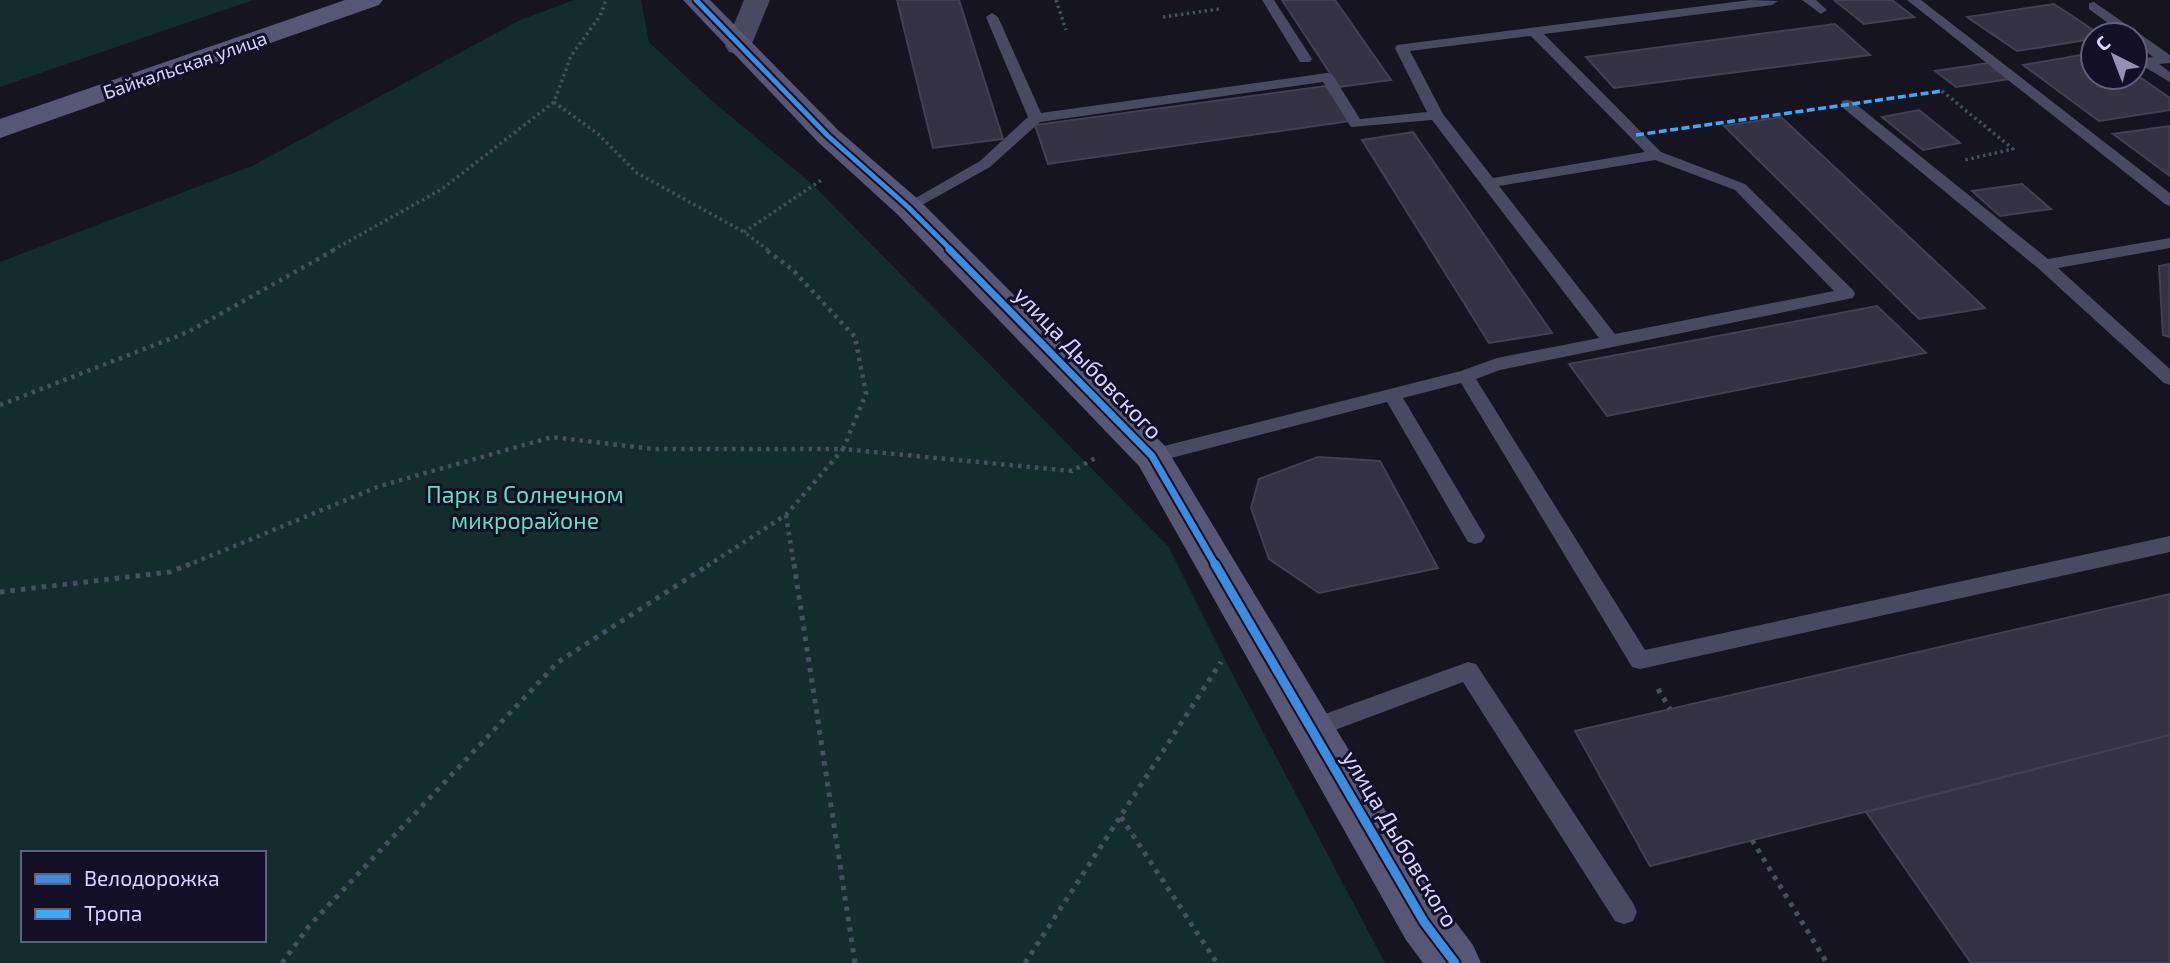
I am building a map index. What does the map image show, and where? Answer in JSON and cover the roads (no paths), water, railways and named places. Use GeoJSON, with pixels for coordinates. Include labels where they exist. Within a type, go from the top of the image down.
{"type":"FeatureCollection","features":[{"type":"Feature","properties":{"kind":"street","name":"Байкальская улица"},"geometry":{"type":"LineString","coordinates":[[0,130],[370,0]]}},
{"type":"Feature","properties":{"kind":"street","name":"улица Дыбовского"},"geometry":{"type":"LineString","coordinates":[[696,0],[738,46],[857,162],[908,207],[1143,447],[1424,922],[1455,963]]}},
{"type":"Feature","properties":{"kind":"street"},"geometry":{"type":"LineString","coordinates":[[738,46],[757,0]]}},
{"type":"Feature","properties":{"kind":"lane"},"geometry":{"type":"LineString","coordinates":[[1268,0],[1305,59]]}},
{"type":"Feature","properties":{"kind":"lane"},"geometry":{"type":"LineString","coordinates":[[1808,0],[1821,10]]}},
{"type":"Feature","properties":{"kind":"lane"},"geometry":{"type":"LineString","coordinates":[[1913,0],[2170,201]]}},
{"type":"Feature","properties":{"kind":"lane"},"geometry":{"type":"LineString","coordinates":[[1609,340],[1491,183],[1436,115],[1402,48],[1772,1]]}},
{"type":"Feature","properties":{"kind":"lane"},"geometry":{"type":"LineString","coordinates":[[2094,6],[2114,21]]}},
{"type":"Feature","properties":{"kind":"lane"},"geometry":{"type":"LineString","coordinates":[[992,17],[1036,118]]}},
{"type":"Feature","properties":{"kind":"lane"},"geometry":{"type":"LineString","coordinates":[[1143,447],[1392,395],[1465,376],[1497,364],[1847,294],[1740,187],[1656,155],[1534,31]]}},
{"type":"Feature","properties":{"kind":"lane"},"geometry":{"type":"LineString","coordinates":[[2149,46],[2168,59]]}},
{"type":"Feature","properties":{"kind":"lane"},"geometry":{"type":"LineString","coordinates":[[2168,59],[2146,62],[2170,78]]}},
{"type":"Feature","properties":{"kind":"lane"},"geometry":{"type":"LineString","coordinates":[[908,207],[985,164],[1036,118],[1326,77],[1356,124],[1436,115]]}},
{"type":"Feature","properties":{"kind":"lane"},"geometry":{"type":"LineString","coordinates":[[1847,104],[2045,265],[2170,379]]}},
{"type":"Feature","properties":{"kind":"lane"},"geometry":{"type":"LineString","coordinates":[[1491,183],[1656,155]]}},
{"type":"Feature","properties":{"kind":"lane"},"geometry":{"type":"LineString","coordinates":[[2045,265],[2170,243]]}},
{"type":"Feature","properties":{"kind":"lane"},"geometry":{"type":"LineString","coordinates":[[1465,376],[1640,660],[2170,544]]}},
{"type":"Feature","properties":{"kind":"lane"},"geometry":{"type":"LineString","coordinates":[[1392,395],[1475,536]]}},
{"type":"Feature","properties":{"kind":"lane"},"geometry":{"type":"LineString","coordinates":[[1311,729],[1468,671],[1623,912]]}},
{"type":"Feature","properties":{"kind":"park label","name":"Парк в Солнечном микрорайоне"},"geometry":{"type":"Point","coordinates":[525,508]}}]}
